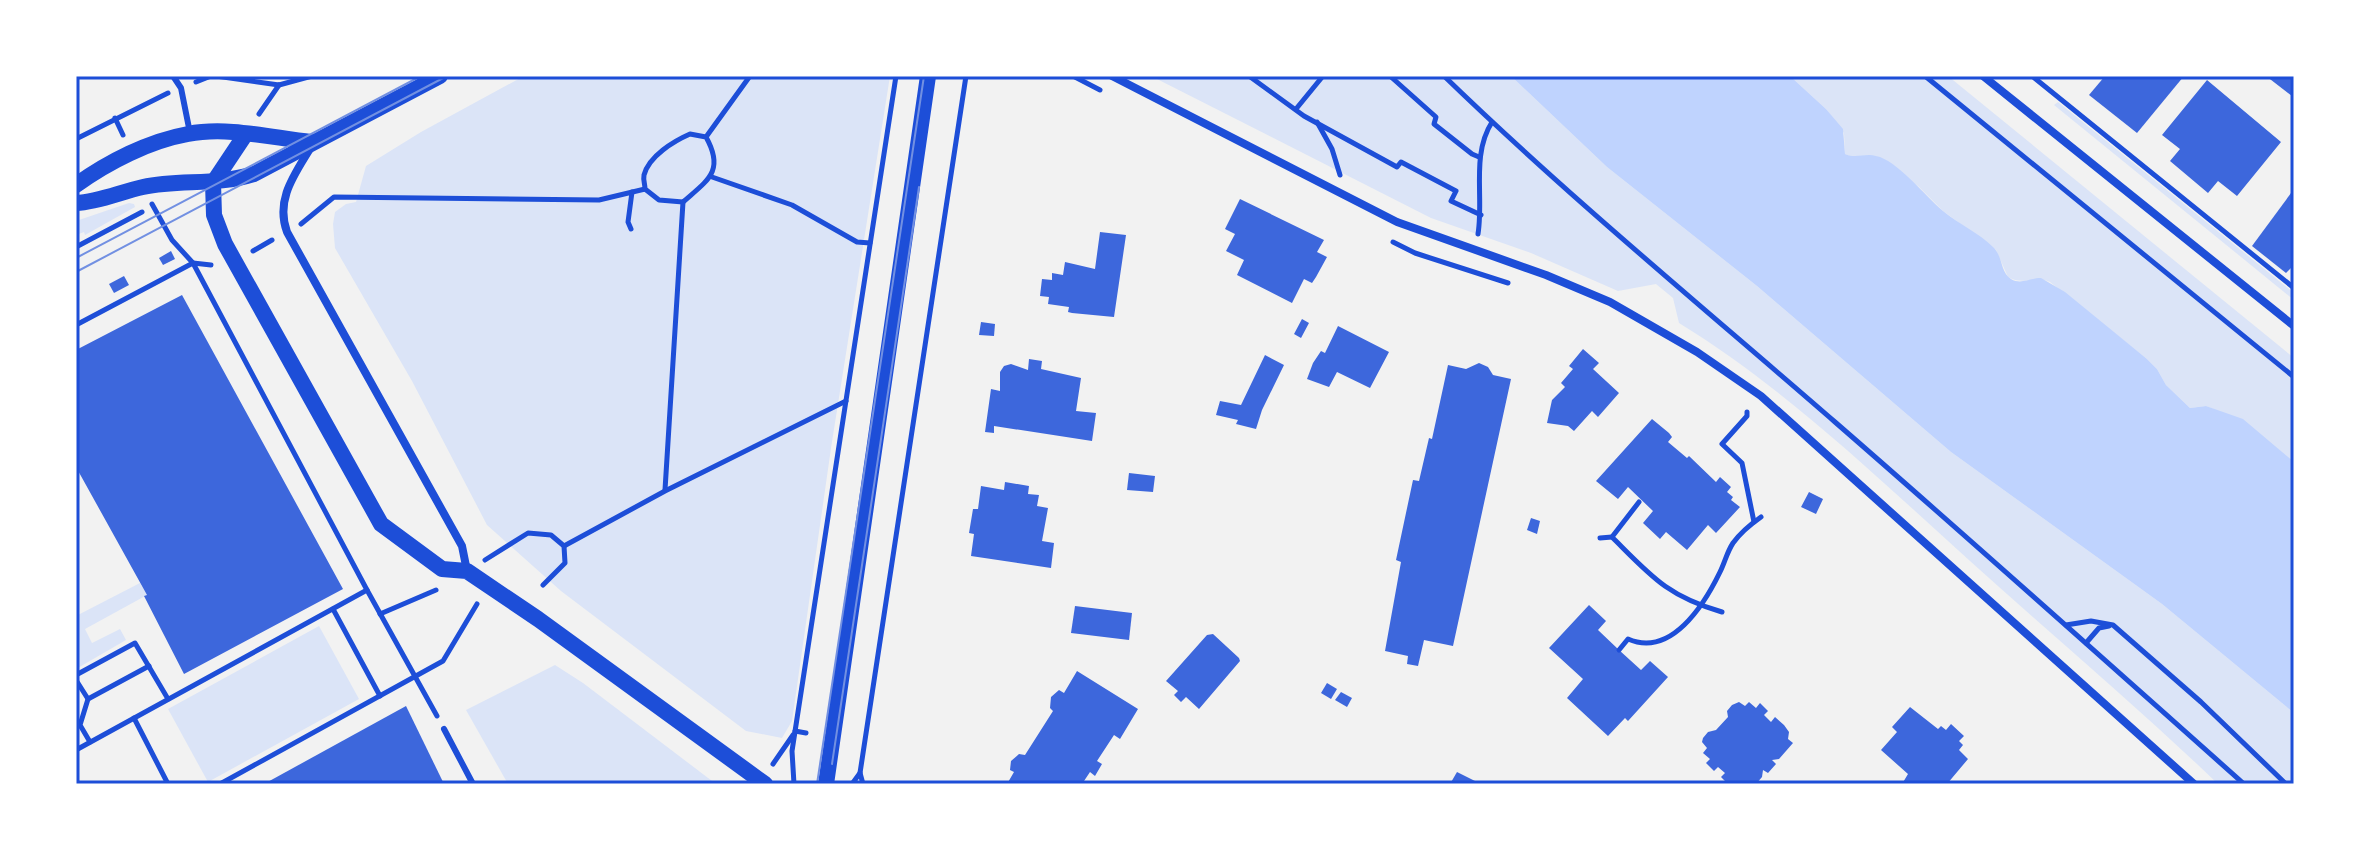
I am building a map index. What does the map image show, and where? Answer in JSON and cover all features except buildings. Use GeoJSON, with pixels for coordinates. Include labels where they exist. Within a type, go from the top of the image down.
{"type":"FeatureCollection","features":[{"type":"Feature","properties":{"kind":"main road"},"geometry":{"type":"LineString","coordinates":[[76,203],[87,203],[145,186],[213,183],[254,174],[440,76]]}},
{"type":"Feature","properties":{"kind":"main road"},"geometry":{"type":"LineString","coordinates":[[826,784],[928,76]]}},
{"type":"Feature","properties":{"kind":"main road"},"geometry":{"type":"LineString","coordinates":[[76,185],[145,147],[190,133],[245,135],[313,143]]}},
{"type":"Feature","properties":{"kind":"main road"},"geometry":{"type":"LineString","coordinates":[[245,135],[213,183],[215,221],[376,517],[386,529],[442,569],[467,571],[538,619],[763,782]]}},
{"type":"Feature","properties":{"kind":"street"},"geometry":{"type":"LineString","coordinates":[[1112,76],[1397,222],[1546,275],[1610,302],[1697,352],[1761,396],[2194,784]]}},
{"type":"Feature","properties":{"kind":"street"},"geometry":{"type":"LineString","coordinates":[[1983,76],[2294,326]]}},
{"type":"Feature","properties":{"kind":"street"},"geometry":{"type":"LineString","coordinates":[[313,143],[290,183],[282,205],[283,221],[462,546],[467,571]]}},
{"type":"Feature","properties":{"kind":"lane"},"geometry":{"type":"LineString","coordinates":[[173,76],[181,88],[190,133]]}},
{"type":"Feature","properties":{"kind":"lane"},"geometry":{"type":"LineString","coordinates":[[444,729],[473,784]]}},
{"type":"Feature","properties":{"kind":"path"},"geometry":{"type":"LineString","coordinates":[[216,76],[279,85],[312,76]]}},
{"type":"Feature","properties":{"kind":"path"},"geometry":{"type":"LineString","coordinates":[[706,137],[750,76]]}},
{"type":"Feature","properties":{"kind":"path"},"geometry":{"type":"LineString","coordinates":[[794,784],[792,751],[896,76]]}},
{"type":"Feature","properties":{"kind":"path"},"geometry":{"type":"LineString","coordinates":[[863,784],[860,773],[966,76]]}},
{"type":"Feature","properties":{"kind":"path"},"geometry":{"type":"LineString","coordinates":[[1073,76],[1101,91]]}},
{"type":"Feature","properties":{"kind":"path"},"geometry":{"type":"LineString","coordinates":[[1249,76],[1316,122],[1397,167],[1401,162],[1456,191],[1451,201],[1481,215]]}},
{"type":"Feature","properties":{"kind":"path"},"geometry":{"type":"LineString","coordinates":[[1296,110],[1323,76]]}},
{"type":"Feature","properties":{"kind":"path"},"geometry":{"type":"LineString","coordinates":[[1390,76],[1436,117],[1434,124],[1479,157]]}},
{"type":"Feature","properties":{"kind":"path"},"geometry":{"type":"LineString","coordinates":[[1444,76],[1492,122],[2244,784]]}},
{"type":"Feature","properties":{"kind":"path"},"geometry":{"type":"LineString","coordinates":[[1925,76],[2294,377]]}},
{"type":"Feature","properties":{"kind":"path"},"geometry":{"type":"LineString","coordinates":[[2032,76],[2294,288]]}},
{"type":"Feature","properties":{"kind":"path"},"geometry":{"type":"LineString","coordinates":[[76,139],[181,88]]}},
{"type":"Feature","properties":{"kind":"path"},"geometry":{"type":"LineString","coordinates":[[115,118],[123,135]]}},
{"type":"Feature","properties":{"kind":"path"},"geometry":{"type":"LineString","coordinates":[[1316,122],[1340,176],[1333,189]]}},
{"type":"Feature","properties":{"kind":"path"},"geometry":{"type":"LineString","coordinates":[[1473,251],[1481,215],[1479,157],[1484,135],[1492,122]]}},
{"type":"Feature","properties":{"kind":"path"},"geometry":{"type":"LineString","coordinates":[[690,134],[706,137],[713,149],[715,163],[712,177],[683,202],[659,200],[645,189],[644,175],[654,159],[672,142],[690,134]]}},
{"type":"Feature","properties":{"kind":"path"},"geometry":{"type":"LineString","coordinates":[[712,177],[792,205],[857,242],[870,243]]}},
{"type":"Feature","properties":{"kind":"path"},"geometry":{"type":"LineString","coordinates":[[300,224],[334,197],[599,200],[645,189]]}},
{"type":"Feature","properties":{"kind":"path"},"geometry":{"type":"LineString","coordinates":[[631,229],[628,222],[632,192]]}},
{"type":"Feature","properties":{"kind":"path"},"geometry":{"type":"LineString","coordinates":[[149,196],[172,240],[193,263],[444,729]]}},
{"type":"Feature","properties":{"kind":"path"},"geometry":{"type":"LineString","coordinates":[[665,491],[683,202]]}},
{"type":"Feature","properties":{"kind":"path"},"geometry":{"type":"LineString","coordinates":[[76,247],[153,206]]}},
{"type":"Feature","properties":{"kind":"path"},"geometry":{"type":"LineString","coordinates":[[1382,236],[1415,253],[1518,287]]}},
{"type":"Feature","properties":{"kind":"path"},"geometry":{"type":"LineString","coordinates":[[76,325],[193,263],[215,266]]}},
{"type":"Feature","properties":{"kind":"path"},"geometry":{"type":"LineString","coordinates":[[564,546],[665,491],[846,401]]}},
{"type":"Feature","properties":{"kind":"path"},"geometry":{"type":"LineString","coordinates":[[1738,403],[1758,421]]}},
{"type":"Feature","properties":{"kind":"path"},"geometry":{"type":"LineString","coordinates":[[1747,412],[1747,416],[1722,444],[1742,463],[1754,522]]}},
{"type":"Feature","properties":{"kind":"path"},"geometry":{"type":"LineString","coordinates":[[1600,538],[1612,537],[1639,502]]}},
{"type":"Feature","properties":{"kind":"path"},"geometry":{"type":"LineString","coordinates":[[1619,650],[1628,639],[1641,645],[1655,644],[1681,627],[1701,606],[1722,570],[1728,551],[1743,531],[1761,517]]}},
{"type":"Feature","properties":{"kind":"path"},"geometry":{"type":"LineString","coordinates":[[499,550],[528,533],[551,535],[564,546],[565,563],[543,585]]}},
{"type":"Feature","properties":{"kind":"path"},"geometry":{"type":"LineString","coordinates":[[1612,537],[1651,578],[1667,590],[1722,612]]}},
{"type":"Feature","properties":{"kind":"path"},"geometry":{"type":"LineString","coordinates":[[380,614],[447,584]]}},
{"type":"Feature","properties":{"kind":"path"},"geometry":{"type":"LineString","coordinates":[[76,750],[367,590]]}},
{"type":"Feature","properties":{"kind":"path"},"geometry":{"type":"LineString","coordinates":[[220,784],[443,661],[476,604]]}},
{"type":"Feature","properties":{"kind":"path"},"geometry":{"type":"LineString","coordinates":[[333,609],[380,696]]}},
{"type":"Feature","properties":{"kind":"path"},"geometry":{"type":"LineString","coordinates":[[2065,625],[2091,621],[2113,625],[2201,702],[2286,784]]}},
{"type":"Feature","properties":{"kind":"path"},"geometry":{"type":"LineString","coordinates":[[2086,643],[2099,628],[2113,625]]}},
{"type":"Feature","properties":{"kind":"path"},"geometry":{"type":"LineString","coordinates":[[88,699],[76,677],[135,643],[168,699]]}},
{"type":"Feature","properties":{"kind":"path"},"geometry":{"type":"LineString","coordinates":[[90,742],[80,725],[88,699],[149,666]]}},
{"type":"Feature","properties":{"kind":"path"},"geometry":{"type":"LineString","coordinates":[[134,718],[168,784]]}},
{"type":"Feature","properties":{"kind":"path"},"geometry":{"type":"LineString","coordinates":[[795,731],[806,733]]}},
{"type":"Feature","properties":{"kind":"path"},"geometry":{"type":"LineString","coordinates":[[763,782],[795,731]]}},
{"type":"Feature","properties":{"kind":"path"},"geometry":{"type":"LineString","coordinates":[[855,742],[865,744]]}},
{"type":"Feature","properties":{"kind":"path"},"geometry":{"type":"LineString","coordinates":[[852,783],[860,773]]}},
{"type":"Feature","properties":{"kind":"shaded area"},"geometry":{"type":"Polygon","coordinates":[[[524,76],[890,76],[831,448],[792,721],[782,738],[746,731],[561,591],[487,525],[412,381],[335,248],[335,212],[346,204],[356,202],[366,166],[524,76]]]}},
{"type":"Feature","properties":{"kind":"shaded area"},"geometry":{"type":"Polygon","coordinates":[[[1151,76],[1511,76],[1607,167],[1757,286],[1951,452],[2162,604],[2294,713],[2294,784],[2218,784],[1829,435],[1756,376],[1679,323],[1673,298],[1656,284],[1618,291],[1531,253],[1431,218],[1151,76]]]}},
{"type":"Feature","properties":{"kind":"shaded area"},"geometry":{"type":"Polygon","coordinates":[[[1790,76],[1948,76],[2294,358],[2294,462],[2225,414],[2206,406],[2190,408],[2166,385],[2147,359],[2050,282],[2019,281],[2008,277],[1996,250],[1876,156],[1852,157],[1845,154],[1844,133],[1826,109],[1790,76]]]}},
{"type":"Feature","properties":{"kind":"shaded area"},"geometry":{"type":"Polygon","coordinates":[[[2058,102],[2294,293],[2294,300],[2054,105],[2058,102]]]}},
{"type":"Feature","properties":{"kind":"shaded area"},"geometry":{"type":"Polygon","coordinates":[[[129,203],[135,207],[85,235],[84,232],[76,235],[76,221],[129,203]]]}},
{"type":"Feature","properties":{"kind":"shaded area"},"geometry":{"type":"Polygon","coordinates":[[[140,583],[147,595],[85,629],[92,643],[120,629],[126,640],[76,669],[76,616],[140,583]]]}},
{"type":"Feature","properties":{"kind":"shaded area"},"geometry":{"type":"Polygon","coordinates":[[[319,626],[359,699],[208,782],[168,709],[319,626]]]}},
{"type":"Feature","properties":{"kind":"shaded area"},"geometry":{"type":"Polygon","coordinates":[[[555,665],[716,784],[508,784],[466,710],[555,665]]]}},
{"type":"Feature","properties":{"kind":"water"},"geometry":{"type":"Polygon","coordinates":[[[1511,76],[1790,76],[1843,129],[1845,154],[1876,156],[1893,164],[1943,211],[1993,247],[2011,279],[2041,278],[2065,292],[2147,359],[2166,385],[2190,408],[2206,406],[2243,419],[2294,462],[2294,713],[2162,604],[1951,452],[1757,286],[1607,167],[1511,76]]]}},
{"type":"Feature","properties":{"kind":"tram line"},"geometry":{"type":"LineString","coordinates":[[76,258],[421,76]]}},
{"type":"Feature","properties":{"kind":"tram line"},"geometry":{"type":"LineString","coordinates":[[76,272],[447,76]]}},
{"type":"Feature","properties":{"kind":"tram line"},"geometry":{"type":"LineString","coordinates":[[817,784],[924,76]]}},
{"type":"Feature","properties":{"kind":"tram line"},"geometry":{"type":"LineString","coordinates":[[832,764],[919,187]]}}]}
